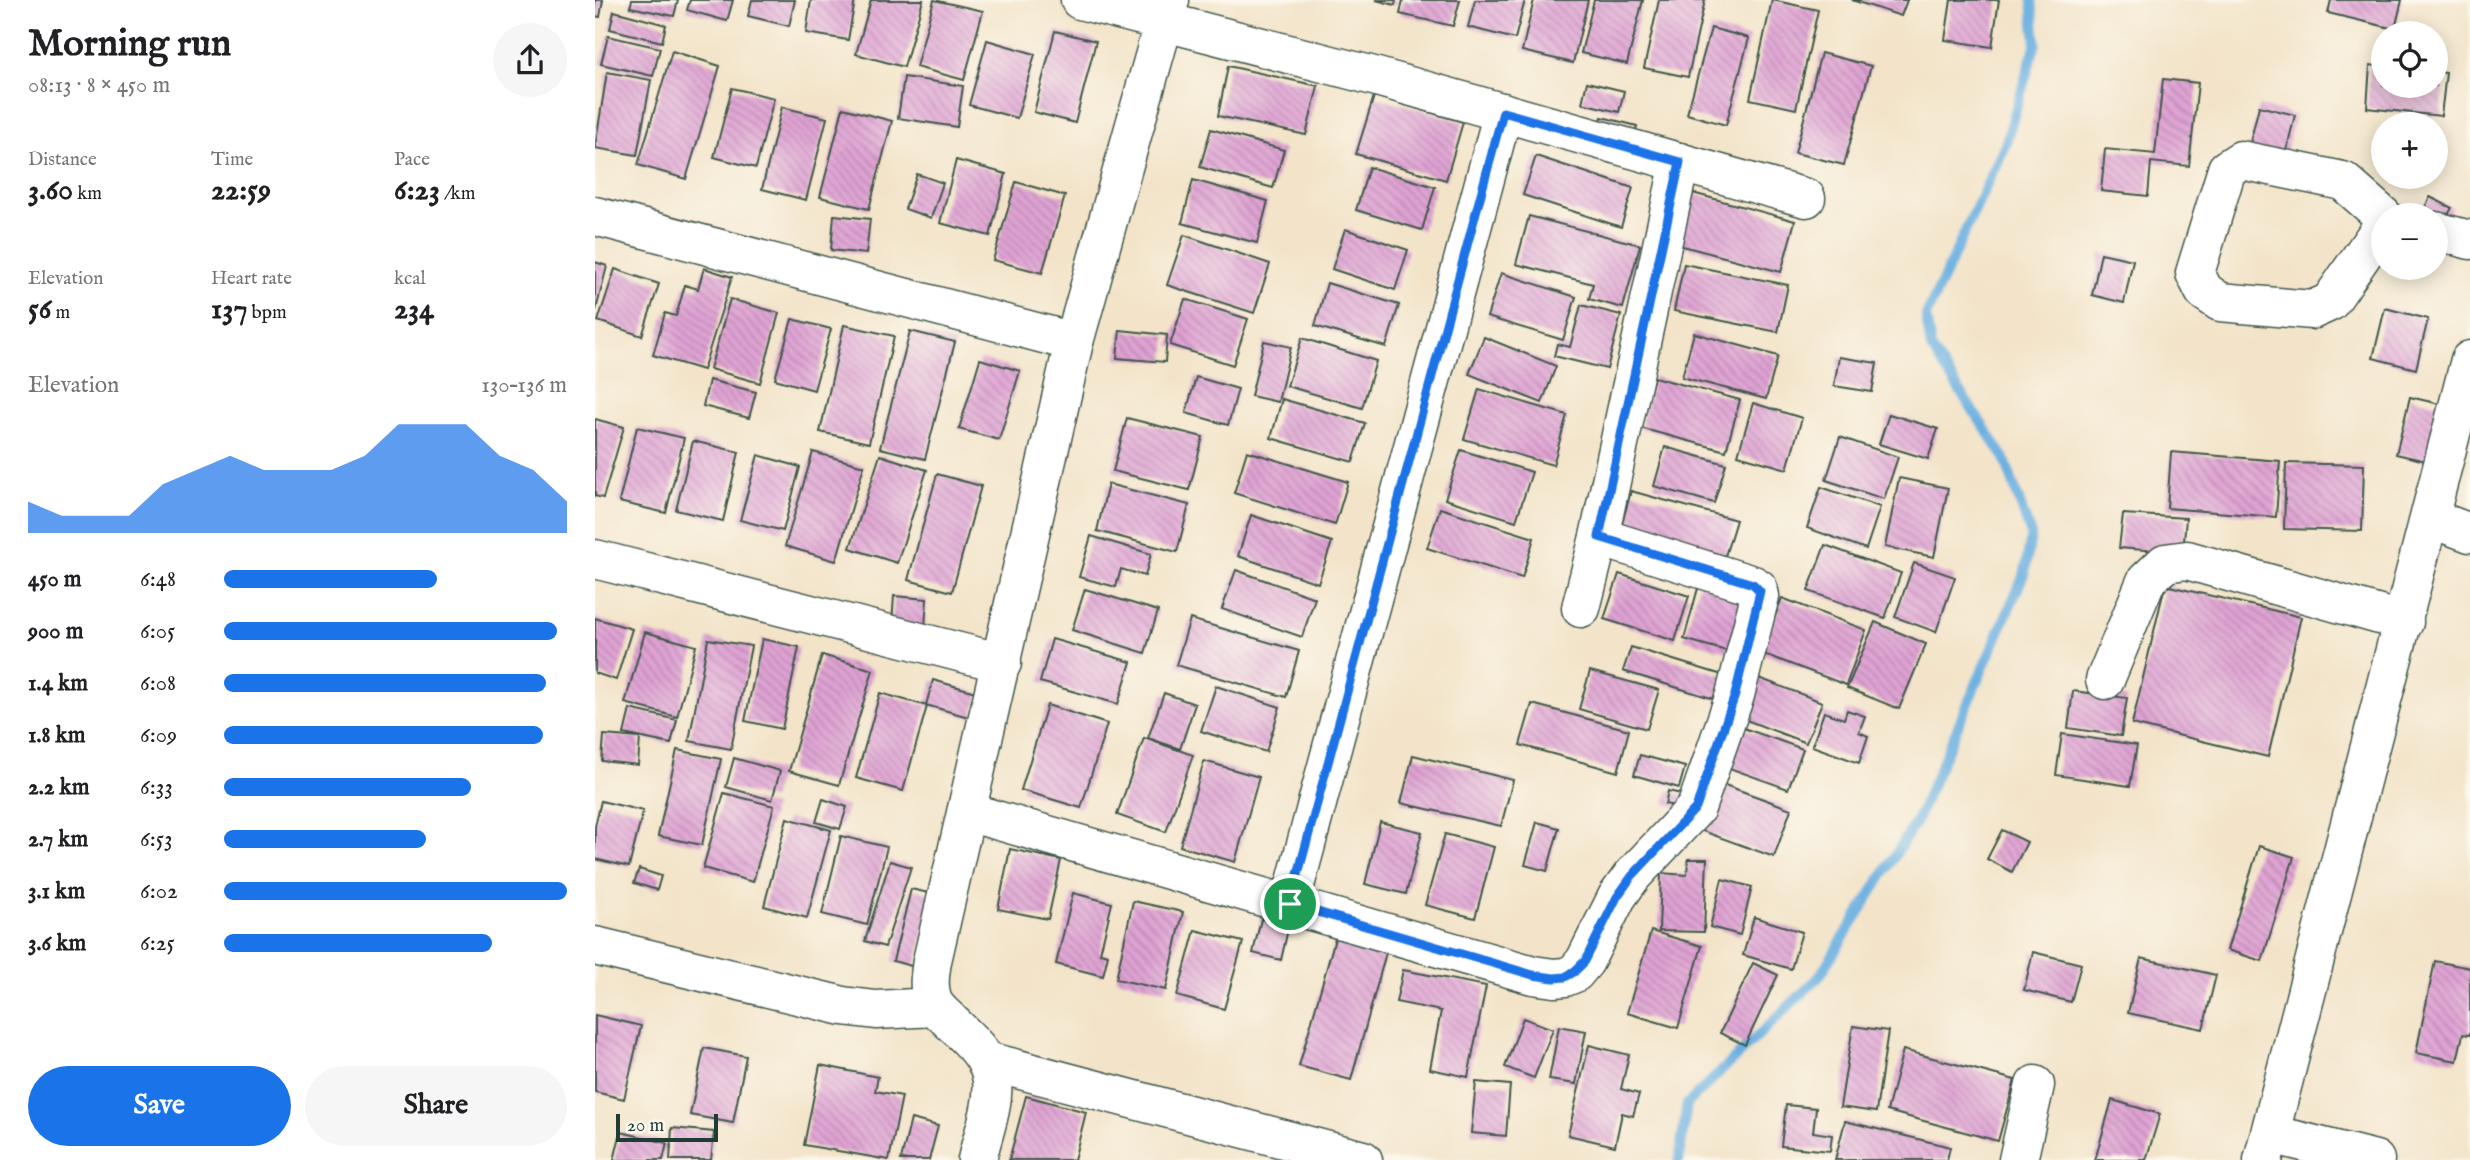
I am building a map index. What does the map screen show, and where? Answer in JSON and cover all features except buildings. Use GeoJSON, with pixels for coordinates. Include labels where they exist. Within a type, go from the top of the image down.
{"type":"FeatureCollection","features":[{"type":"Feature","properties":{"kind":"street"},"geometry":{"type":"LineString","coordinates":[[1080,0],[1167,11],[1503,112],[1806,198]]}},
{"type":"Feature","properties":{"kind":"street"},"geometry":{"type":"LineString","coordinates":[[977,1160],[991,1102],[992,1082],[987,1061],[981,1051],[935,1007],[931,996],[931,971],[1074,342],[1167,11]]}},
{"type":"Feature","properties":{"kind":"street"},"geometry":{"type":"LineString","coordinates":[[1290,904],[1503,112]]}},
{"type":"Feature","properties":{"kind":"street"},"geometry":{"type":"LineString","coordinates":[[2371,206],[2343,181],[2241,160],[2227,169],[2195,273],[2204,291],[2221,302],[2312,310],[2330,302],[2371,242]]}},
{"type":"Feature","properties":{"kind":"street"},"geometry":{"type":"LineString","coordinates":[[1581,608],[1599,537],[1680,162]]}},
{"type":"Feature","properties":{"kind":"street"},"geometry":{"type":"LineString","coordinates":[[595,216],[1074,342]]}},
{"type":"Feature","properties":{"kind":"street"},"geometry":{"type":"LineString","coordinates":[[2448,234],[2470,240]]}},
{"type":"Feature","properties":{"kind":"street"},"geometry":{"type":"LineString","coordinates":[[2375,1160],[2267,1147],[2470,360]]}},
{"type":"Feature","properties":{"kind":"street"},"geometry":{"type":"LineString","coordinates":[[2430,518],[2470,533]]}},
{"type":"Feature","properties":{"kind":"street"},"geometry":{"type":"LineString","coordinates":[[968,812],[1533,975],[1565,977],[1585,961],[1617,897],[1632,876],[1696,808],[1735,695],[1760,591],[1753,584],[1599,537]]}},
{"type":"Feature","properties":{"kind":"street"},"geometry":{"type":"LineString","coordinates":[[595,559],[1002,663]]}},
{"type":"Feature","properties":{"kind":"street"},"geometry":{"type":"LineString","coordinates":[[2105,680],[2146,581],[2165,563],[2187,560],[2403,622]]}},
{"type":"Feature","properties":{"kind":"street"},"geometry":{"type":"LineString","coordinates":[[595,946],[843,1006],[876,1010],[935,1007]]}},
{"type":"Feature","properties":{"kind":"street"},"geometry":{"type":"LineString","coordinates":[[987,1061],[1363,1160]]}},
{"type":"Feature","properties":{"kind":"street"},"geometry":{"type":"LineString","coordinates":[[2018,1160],[2035,1085]]}},
{"type":"Feature","properties":{"kind":"waterway"},"geometry":{"type":"LineString","coordinates":[[1679,1160],[1687,1104],[1819,977],[1917,820],[2025,572],[2031,535],[2004,457],[1931,348],[1926,316],[2005,145],[2036,43],[2032,0]]}},
{"type":"Feature","properties":{"kind":"route"},"geometry":{"type":"LineString","coordinates":[[1503,112],[1680,162],[1599,537],[1753,584],[1760,591],[1735,695],[1696,808],[1632,876],[1617,897],[1585,961],[1565,977],[1533,975],[1290,904],[1503,112]]}}]}
